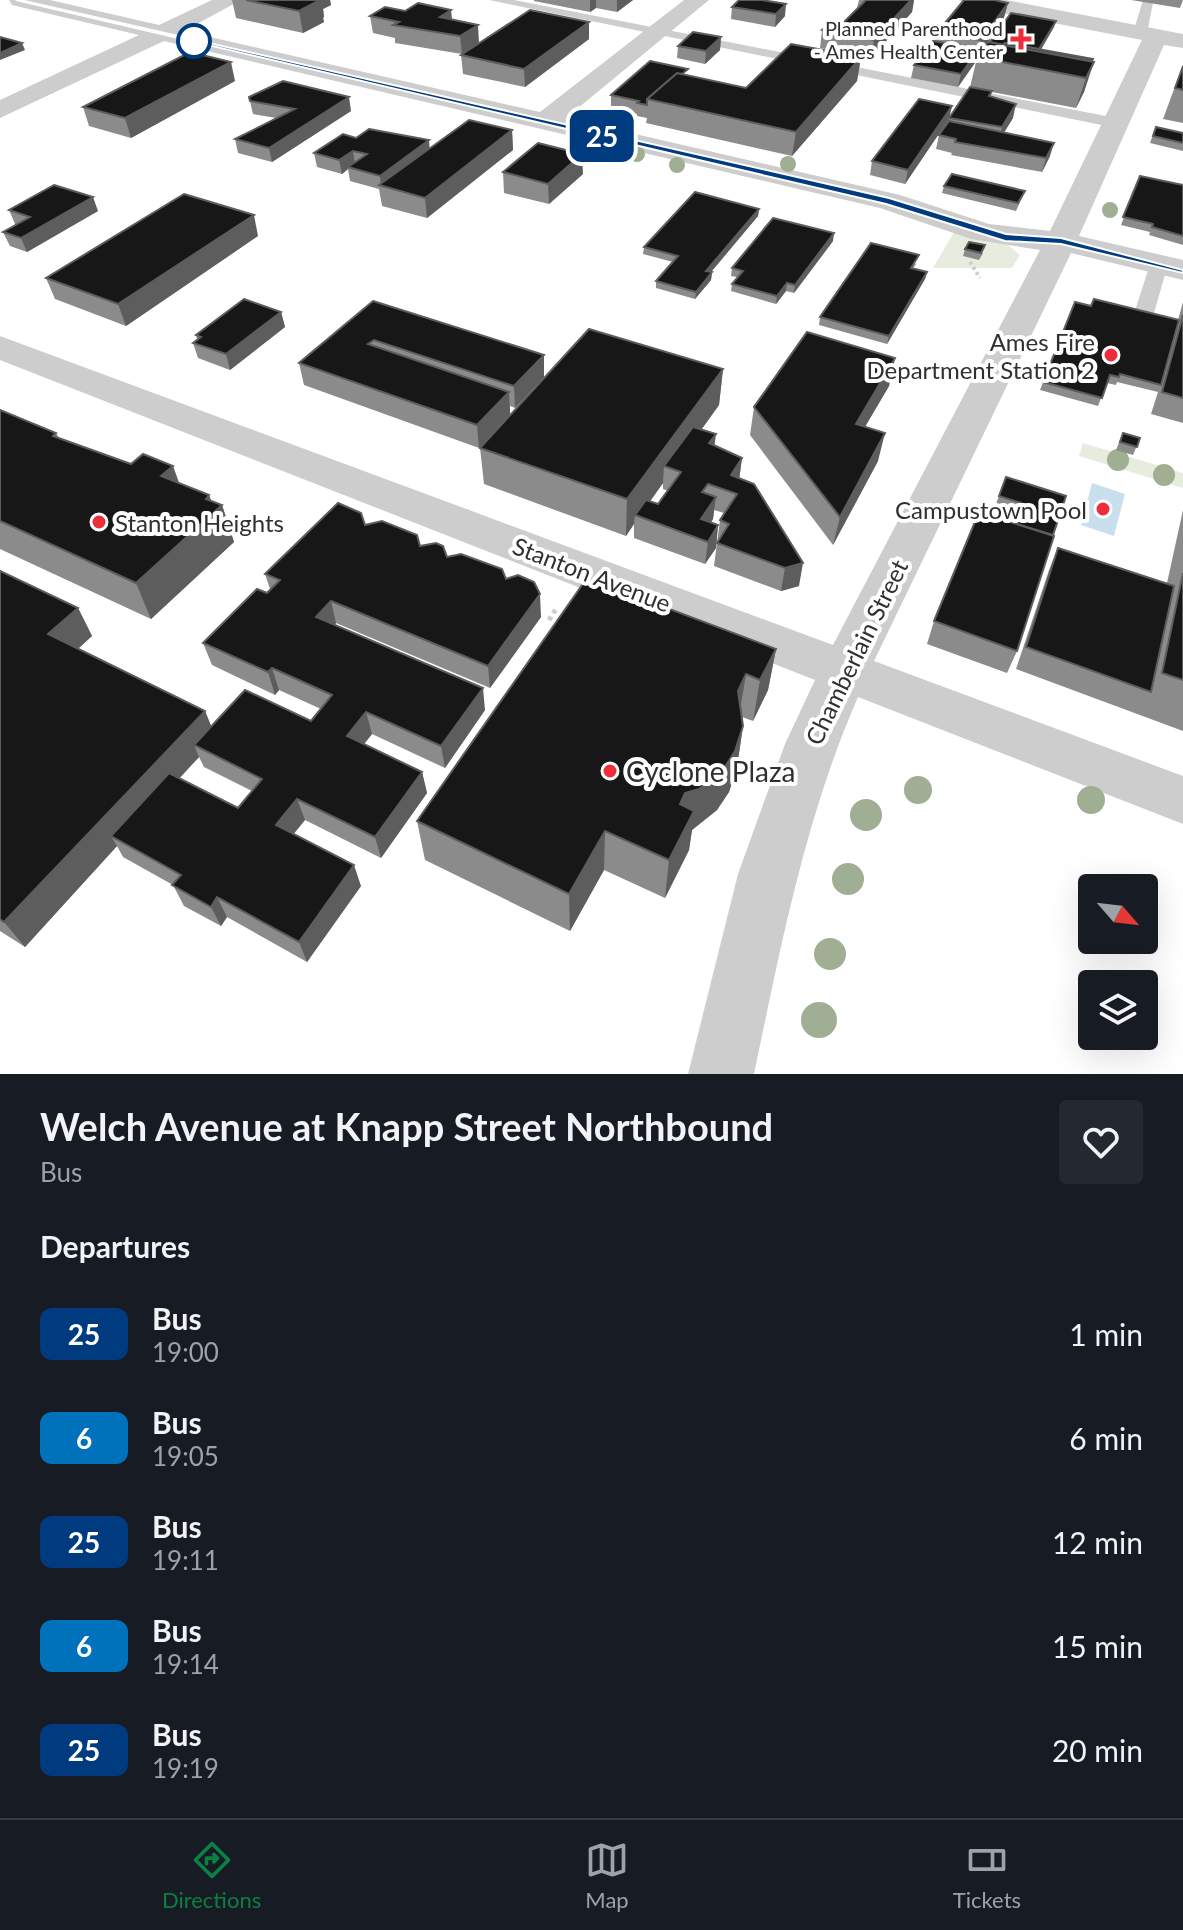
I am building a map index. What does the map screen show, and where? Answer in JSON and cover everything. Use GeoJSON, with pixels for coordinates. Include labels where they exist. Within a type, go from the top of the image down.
{"type":"FeatureCollection","features":[{"type":"Feature","properties":{"kind":"street"},"geometry":{"type":"LineString","coordinates":[[20,0],[889,201],[1005,237],[1061,241],[1171,267]]}},
{"type":"Feature","properties":{"kind":"street"},"geometry":{"type":"LineString","coordinates":[[0,110],[230,0]]}},
{"type":"Feature","properties":{"kind":"street"},"geometry":{"type":"LineString","coordinates":[[543,123],[698,0]]}},
{"type":"Feature","properties":{"kind":"street"},"geometry":{"type":"LineString","coordinates":[[970,0],[1160,37]]}},
{"type":"Feature","properties":{"kind":"street","name":"Chamberlain Street"},"geometry":{"type":"LineString","coordinates":[[721,1074],[764,888],[788,805],[844,671],[1160,37]]}},
{"type":"Feature","properties":{"kind":"street","name":"Stanton Avenue"},"geometry":{"type":"LineString","coordinates":[[0,347],[1183,800]]}},
{"type":"Feature","properties":{"kind":"lane"},"geometry":{"type":"LineString","coordinates":[[495,0],[1116,123]]}},
{"type":"Feature","properties":{"kind":"lane"},"geometry":{"type":"LineString","coordinates":[[1147,3],[1160,37]]}},
{"type":"Feature","properties":{"kind":"lane"},"geometry":{"type":"LineString","coordinates":[[1142,320],[1171,267]]}},
{"type":"Feature","properties":{"kind":"path"},"geometry":{"type":"LineString","coordinates":[[549,620],[556,609]]}},
{"type":"Feature","properties":{"kind":"green space"},"geometry":{"type":"Polygon","coordinates":[[[954,232],[1008,245],[1020,255],[1012,268],[933,268],[954,232]]]}},
{"type":"Feature","properties":{"kind":"green space"},"geometry":{"type":"Polygon","coordinates":[[[1083,443],[1183,473],[1183,488],[1079,456],[1083,443]]]}},
{"type":"Feature","properties":{"kind":"water","name":"Campustown Pool"},"geometry":{"type":"Polygon","coordinates":[[[1092,483],[1125,494],[1114,536],[1081,525],[1092,483]]]}},
{"type":"Feature","properties":{"kind":"building"},"geometry":{"type":"Polygon","coordinates":[[[246,0],[320,0],[299,11],[246,0]]]}},
{"type":"Feature","properties":{"kind":"building"},"geometry":{"type":"Polygon","coordinates":[[[739,0],[786,4],[776,14],[732,7],[739,0]]]}},
{"type":"Feature","properties":{"kind":"building"},"geometry":{"type":"Polygon","coordinates":[[[866,0],[911,0],[874,40],[822,30],[830,23],[841,25],[866,0]]]}},
{"type":"Feature","properties":{"kind":"building"},"geometry":{"type":"Polygon","coordinates":[[[964,0],[1008,3],[981,40],[935,35],[964,0]]]}},
{"type":"Feature","properties":{"kind":"building"},"geometry":{"type":"Polygon","coordinates":[[[418,3],[451,10],[440,17],[478,25],[460,36],[393,25],[399,22],[370,16],[385,7],[405,11],[418,3]]]}},
{"type":"Feature","properties":{"kind":"building"},"geometry":{"type":"Polygon","coordinates":[[[530,10],[589,22],[524,69],[461,55],[530,10]]]}},
{"type":"Feature","properties":{"kind":"building","name":"Planned Parenthood - Ames Health Center"},"geometry":{"type":"Polygon","coordinates":[[[1011,13],[1056,21],[1039,49],[990,42],[1011,13]]]}},
{"type":"Feature","properties":{"kind":"building"},"geometry":{"type":"Polygon","coordinates":[[[693,32],[721,37],[706,51],[678,46],[693,32]]]}},
{"type":"Feature","properties":{"kind":"building"},"geometry":{"type":"Polygon","coordinates":[[[0,37],[22,43],[0,53],[0,37]]]}},
{"type":"Feature","properties":{"kind":"building"},"geometry":{"type":"Polygon","coordinates":[[[933,41],[979,49],[961,74],[914,65],[933,41]]]}},
{"type":"Feature","properties":{"kind":"building"},"geometry":{"type":"Polygon","coordinates":[[[988,42],[1094,62],[1086,78],[977,57],[988,42]]]}},
{"type":"Feature","properties":{"kind":"building"},"geometry":{"type":"Polygon","coordinates":[[[1005,43],[1093,59],[1003,45],[1005,43]]]}},
{"type":"Feature","properties":{"kind":"building"},"geometry":{"type":"Polygon","coordinates":[[[791,44],[861,57],[796,132],[647,99],[677,73],[746,88],[791,44]]]}},
{"type":"Feature","properties":{"kind":"building"},"geometry":{"type":"Polygon","coordinates":[[[190,52],[231,62],[125,118],[83,107],[190,52]]]}},
{"type":"Feature","properties":{"kind":"building"},"geometry":{"type":"Polygon","coordinates":[[[650,61],[688,69],[682,74],[677,73],[647,99],[647,105],[611,95],[650,61]]]}},
{"type":"Feature","properties":{"kind":"building"},"geometry":{"type":"Polygon","coordinates":[[[1183,66],[1183,90],[1175,88],[1183,66]]]}},
{"type":"Feature","properties":{"kind":"building"},"geometry":{"type":"Polygon","coordinates":[[[283,81],[349,97],[269,148],[235,139],[295,109],[250,101],[249,97],[283,81]]]}},
{"type":"Feature","properties":{"kind":"building"},"geometry":{"type":"Polygon","coordinates":[[[970,87],[992,91],[989,96],[1016,104],[1002,127],[949,118],[970,87]]]}},
{"type":"Feature","properties":{"kind":"building"},"geometry":{"type":"Polygon","coordinates":[[[919,99],[952,106],[908,170],[872,161],[919,99]]]}},
{"type":"Feature","properties":{"kind":"building"},"geometry":{"type":"Polygon","coordinates":[[[469,120],[512,130],[425,198],[379,185],[469,120]]]}},
{"type":"Feature","properties":{"kind":"building"},"geometry":{"type":"Polygon","coordinates":[[[949,121],[1054,143],[1046,158],[955,142],[956,139],[939,135],[949,121]]]}},
{"type":"Feature","properties":{"kind":"building"},"geometry":{"type":"Polygon","coordinates":[[[1156,127],[1183,133],[1183,143],[1153,136],[1156,127]]]}},
{"type":"Feature","properties":{"kind":"building"},"geometry":{"type":"Polygon","coordinates":[[[369,129],[429,140],[380,176],[348,167],[367,154],[353,151],[339,160],[314,153],[343,134],[356,138],[369,129]]]}},
{"type":"Feature","properties":{"kind":"building"},"geometry":{"type":"Polygon","coordinates":[[[538,143],[582,154],[548,184],[503,172],[538,143]]]}},
{"type":"Feature","properties":{"kind":"building"},"geometry":{"type":"Polygon","coordinates":[[[952,174],[1025,191],[1018,203],[944,186],[952,174]]]}},
{"type":"Feature","properties":{"kind":"building"},"geometry":{"type":"Polygon","coordinates":[[[1140,176],[1183,185],[1183,236],[1123,217],[1140,176]]]}},
{"type":"Feature","properties":{"kind":"building"},"geometry":{"type":"Polygon","coordinates":[[[54,185],[93,197],[21,238],[3,232],[30,217],[9,210],[54,185]]]}},
{"type":"Feature","properties":{"kind":"building"},"geometry":{"type":"Polygon","coordinates":[[[695,192],[759,209],[706,271],[712,272],[696,292],[656,281],[678,256],[644,247],[695,192]]]}},
{"type":"Feature","properties":{"kind":"building"},"geometry":{"type":"Polygon","coordinates":[[[184,194],[254,215],[118,304],[46,278],[184,194]]]}},
{"type":"Feature","properties":{"kind":"building"},"geometry":{"type":"Polygon","coordinates":[[[773,218],[834,233],[795,285],[787,283],[777,296],[732,284],[743,271],[732,268],[773,218]]]}},
{"type":"Feature","properties":{"kind":"building"},"geometry":{"type":"Polygon","coordinates":[[[969,242],[985,245],[981,253],[965,249],[969,242]]]}},
{"type":"Feature","properties":{"kind":"building"},"geometry":{"type":"Polygon","coordinates":[[[871,243],[919,255],[911,268],[927,272],[889,336],[820,317],[871,243]]]}},
{"type":"Feature","properties":{"kind":"building"},"geometry":{"type":"Polygon","coordinates":[[[244,299],[281,312],[226,354],[193,343],[201,337],[196,335],[244,299]]]}},
{"type":"Feature","properties":{"kind":"building","name":"Ames Fire Department Station 2"},"geometry":{"type":"Polygon","coordinates":[[[1094,299],[1179,320],[1161,385],[1120,374],[1119,377],[1110,375],[1102,398],[1043,382],[1075,302],[1091,306],[1094,299]]]}},
{"type":"Feature","properties":{"kind":"building"},"geometry":{"type":"Polygon","coordinates":[[[373,301],[544,355],[514,386],[374,340],[368,344],[509,392],[477,425],[299,363],[373,301]]]}},
{"type":"Feature","properties":{"kind":"building"},"geometry":{"type":"Polygon","coordinates":[[[1183,315],[1183,398],[1162,392],[1183,315]]]}},
{"type":"Feature","properties":{"kind":"building"},"geometry":{"type":"Polygon","coordinates":[[[589,329],[723,369],[627,499],[480,448],[589,329]]]}},
{"type":"Feature","properties":{"kind":"building"},"geometry":{"type":"Polygon","coordinates":[[[807,332],[895,358],[856,424],[885,433],[840,517],[754,407],[807,332]]]}},
{"type":"Feature","properties":{"kind":"building","name":"Stanton Heights"},"geometry":{"type":"Polygon","coordinates":[[[0,410],[56,433],[53,436],[131,464],[143,454],[173,466],[161,476],[209,495],[206,499],[222,505],[136,583],[0,521],[0,410]]]}},
{"type":"Feature","properties":{"kind":"building"},"geometry":{"type":"Polygon","coordinates":[[[693,427],[716,434],[709,443],[742,458],[731,475],[754,484],[803,563],[785,568],[717,543],[729,524],[720,520],[737,494],[708,484],[702,492],[716,497],[701,519],[718,525],[708,542],[635,515],[646,500],[658,504],[681,472],[664,466],[693,427]]]}},
{"type":"Feature","properties":{"kind":"building"},"geometry":{"type":"Polygon","coordinates":[[[1123,433],[1140,438],[1137,447],[1120,442],[1123,433]]]}},
{"type":"Feature","properties":{"kind":"building"},"geometry":{"type":"Polygon","coordinates":[[[1006,477],[1066,496],[1053,535],[1013,523],[1021,503],[999,496],[1006,477]]]}},
{"type":"Feature","properties":{"kind":"building"},"geometry":{"type":"Polygon","coordinates":[[[338,503],[361,513],[365,525],[382,521],[417,535],[420,546],[436,543],[443,546],[447,557],[461,554],[502,569],[506,579],[518,575],[534,582],[540,594],[488,666],[331,601],[316,617],[483,688],[441,746],[366,712],[347,736],[422,772],[375,837],[297,799],[276,825],[354,865],[299,942],[217,897],[211,907],[172,885],[181,875],[111,836],[169,773],[238,808],[262,779],[194,745],[245,690],[311,721],[332,695],[272,668],[268,672],[203,643],[257,589],[267,593],[280,580],[265,574],[338,503]]]}},
{"type":"Feature","properties":{"kind":"building"},"geometry":{"type":"Polygon","coordinates":[[[979,512],[1054,536],[1017,651],[934,621],[979,512]]]}},
{"type":"Feature","properties":{"kind":"building"},"geometry":{"type":"Polygon","coordinates":[[[1058,548],[1174,586],[1151,692],[1026,647],[1058,548]]]}},
{"type":"Feature","properties":{"kind":"building"},"geometry":{"type":"Polygon","coordinates":[[[0,571],[78,608],[48,634],[205,711],[4,922],[0,919],[0,571]]]}},
{"type":"Feature","properties":{"kind":"building"},"geometry":{"type":"Polygon","coordinates":[[[1183,573],[1183,680],[1162,673],[1183,573]]]}},
{"type":"Feature","properties":{"kind":"building","name":"Cyclone Plaza"},"geometry":{"type":"Polygon","coordinates":[[[587,578],[776,649],[760,680],[746,674],[738,691],[743,726],[735,751],[723,770],[699,789],[685,793],[680,804],[694,811],[669,860],[605,831],[569,894],[417,821],[587,578]]]}},
{"type":"Feature","properties":{"kind":"bus line","name":"25"},"geometry":{"type":"LineString","coordinates":[[20,0],[889,201],[913,211],[1005,237],[1061,241],[1183,270]]}},
{"type":"Feature","properties":{"kind":"place","name":"Planned Parenthood - Ames Health Center"},"geometry":{"type":"Point","coordinates":[1021,39]}},
{"type":"Feature","properties":{"kind":"place","name":"Ames Fire Department Station 2"},"geometry":{"type":"Point","coordinates":[1111,355]}},
{"type":"Feature","properties":{"kind":"place","name":"Campustown Pool"},"geometry":{"type":"Point","coordinates":[1103,509]}},
{"type":"Feature","properties":{"kind":"place","name":"Stanton Heights"},"geometry":{"type":"Point","coordinates":[99,522]}},
{"type":"Feature","properties":{"kind":"place","name":"Cyclone Plaza"},"geometry":{"type":"Point","coordinates":[610,771]}}]}
